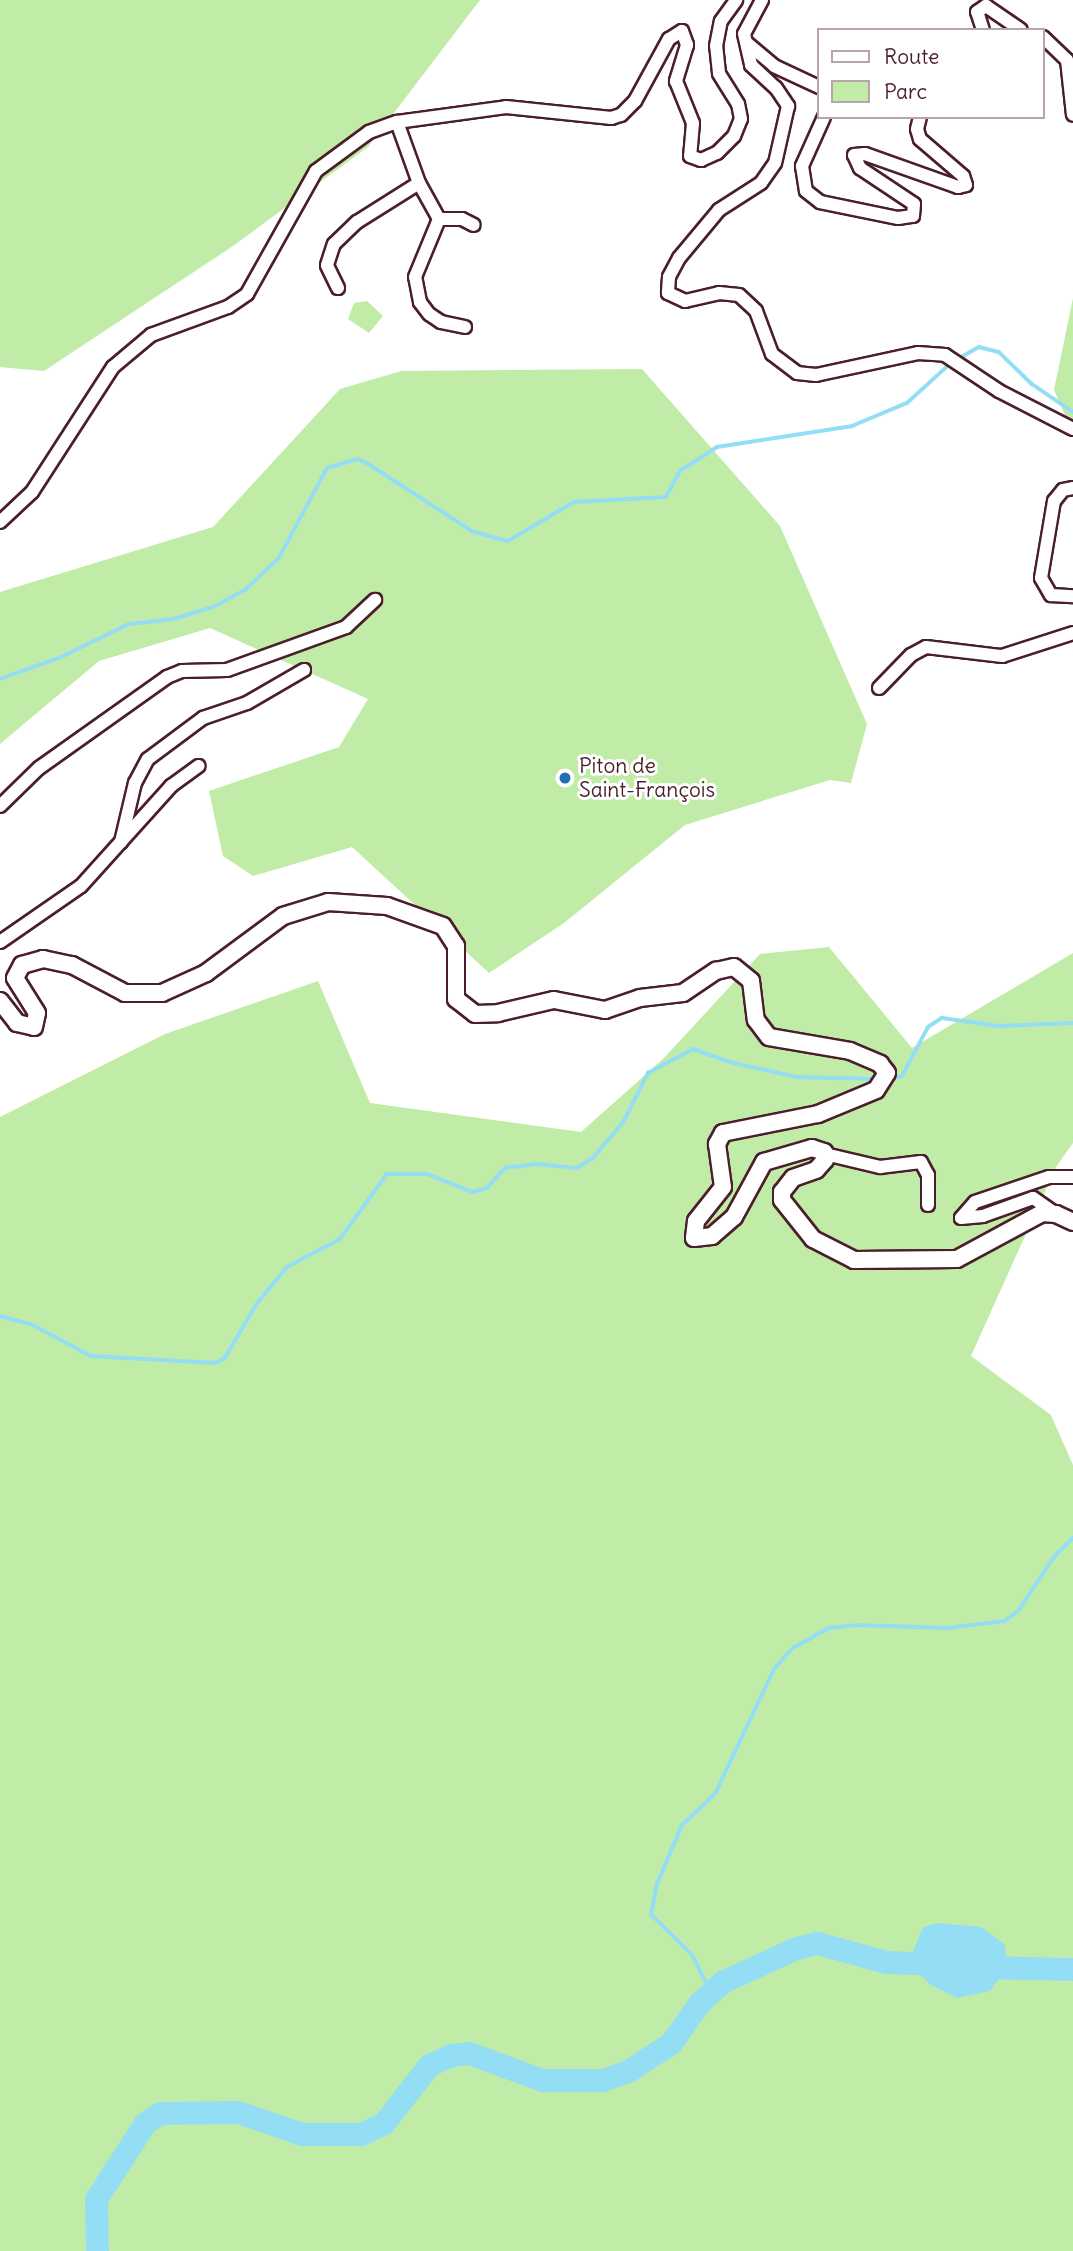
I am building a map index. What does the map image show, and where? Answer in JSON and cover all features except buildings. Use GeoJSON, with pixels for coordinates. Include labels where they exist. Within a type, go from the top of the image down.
{"type":"FeatureCollection","features":[{"type":"Feature","properties":{"kind":"main road"},"geometry":{"type":"LineString","coordinates":[[0,1001],[16,1023],[29,1029],[37,1023],[37,1013],[15,978],[22,965],[54,959],[125,993],[152,995],[206,974],[284,916],[328,902],[367,902],[427,918],[449,932],[457,956],[453,990],[460,1005],[475,1014],[498,1013],[554,999],[605,1010],[640,998],[683,993],[716,971],[734,967],[751,981],[756,1020],[769,1037],[850,1051],[880,1064],[887,1073],[876,1090],[818,1114],[723,1133],[717,1144],[723,1187],[696,1221],[694,1238],[712,1236],[734,1217],[764,1161],[804,1149],[825,1154],[816,1170],[787,1184],[782,1200],[813,1239],[854,1260],[957,1259],[976,1253],[1035,1216],[1056,1214],[1073,1222]]}},
{"type":"Feature","properties":{"kind":"street"},"geometry":{"type":"LineString","coordinates":[[0,522],[32,492],[76,419],[119,361],[151,335],[228,307],[247,294],[316,171],[369,132],[397,122],[506,107],[600,117],[621,116],[635,101],[668,39],[682,31],[687,45],[676,81],[693,123],[689,153],[692,159],[705,160],[726,146],[741,118],[738,104],[719,73],[716,46],[721,21],[736,0]]}},
{"type":"Feature","properties":{"kind":"street"},"geometry":{"type":"LineString","coordinates":[[762,0],[745,24],[751,65],[788,106],[775,163],[761,183],[719,210],[679,258],[669,277],[668,293],[685,302],[719,293],[739,295],[756,311],[772,354],[797,373],[816,375],[918,353],[945,355],[999,391],[1073,429]]}},
{"type":"Feature","properties":{"kind":"street"},"geometry":{"type":"LineString","coordinates":[[982,28],[977,12],[986,6],[1018,28]]}},
{"type":"Feature","properties":{"kind":"street"},"geometry":{"type":"LineString","coordinates":[[1045,39],[1067,60],[1073,115]]}},
{"type":"Feature","properties":{"kind":"street"},"geometry":{"type":"LineString","coordinates":[[747,43],[774,66],[818,87]]}},
{"type":"Feature","properties":{"kind":"street"},"geometry":{"type":"LineString","coordinates":[[823,119],[802,166],[806,191],[820,202],[898,218],[913,216],[914,204],[855,164],[854,155],[865,154],[958,187],[966,185],[963,176],[920,139],[920,119]]}},
{"type":"Feature","properties":{"kind":"street"},"geometry":{"type":"LineString","coordinates":[[397,122],[419,183],[439,219]]}},
{"type":"Feature","properties":{"kind":"street"},"geometry":{"type":"LineString","coordinates":[[338,288],[327,265],[334,244],[357,222],[419,183]]}},
{"type":"Feature","properties":{"kind":"street"},"geometry":{"type":"LineString","coordinates":[[439,219],[462,219],[474,225]]}},
{"type":"Feature","properties":{"kind":"street"},"geometry":{"type":"LineString","coordinates":[[439,219],[418,265],[416,290],[429,314],[441,322],[465,327]]}},
{"type":"Feature","properties":{"kind":"street"},"geometry":{"type":"LineString","coordinates":[[1073,488],[1060,492],[1054,501],[1041,578],[1051,595],[1073,596]]}},
{"type":"Feature","properties":{"kind":"street"},"geometry":{"type":"LineString","coordinates":[[0,806],[39,768],[167,677],[182,671],[227,670],[346,627],[375,600]]}},
{"type":"Feature","properties":{"kind":"street"},"geometry":{"type":"LineString","coordinates":[[879,688],[911,655],[926,647],[1002,656],[1073,633]]}},
{"type":"Feature","properties":{"kind":"street"},"geometry":{"type":"LineString","coordinates":[[121,842],[135,783],[148,759],[203,718],[247,703],[304,670]]}},
{"type":"Feature","properties":{"kind":"street"},"geometry":{"type":"LineString","coordinates":[[0,942],[81,886],[171,786],[199,766]]}},
{"type":"Feature","properties":{"kind":"street"},"geometry":{"type":"LineString","coordinates":[[825,1154],[880,1167],[921,1162],[928,1175],[928,1205]]}},
{"type":"Feature","properties":{"kind":"street"},"geometry":{"type":"LineString","coordinates":[[1056,1214],[1033,1198],[983,1216],[961,1218],[975,1202],[1049,1177],[1073,1177]]}},
{"type":"Feature","properties":{"kind":"green space"},"geometry":{"type":"Polygon","coordinates":[[[0,0],[480,0],[368,147],[233,246],[44,371],[0,367],[0,0]]]}},
{"type":"Feature","properties":{"kind":"green space"},"geometry":{"type":"Polygon","coordinates":[[[1073,298],[1073,434],[1054,390],[1073,298]]]}},
{"type":"Feature","properties":{"kind":"green space"},"geometry":{"type":"Polygon","coordinates":[[[367,301],[383,316],[369,333],[348,319],[354,303],[367,301]]]}},
{"type":"Feature","properties":{"kind":"green space"},"geometry":{"type":"Polygon","coordinates":[[[642,369],[780,526],[867,724],[851,783],[830,780],[685,825],[564,923],[489,973],[352,847],[253,876],[223,856],[209,791],[339,747],[368,699],[210,628],[99,661],[0,744],[0,592],[213,527],[340,389],[401,371],[642,369]]]}},
{"type":"Feature","properties":{"kind":"green space"},"geometry":{"type":"Polygon","coordinates":[[[829,947],[912,1048],[1073,953],[1073,1143],[1056,1167],[971,1356],[1051,1415],[1073,1465],[1073,2251],[0,2251],[0,1117],[165,1034],[318,981],[370,1103],[581,1132],[663,1059],[760,954],[829,947]]]}},
{"type":"Feature","properties":{"kind":"water"},"geometry":{"type":"Polygon","coordinates":[[[938,1923],[981,1927],[1005,1945],[1007,1968],[990,1991],[957,1998],[931,1985],[908,1963],[923,1927],[938,1923]]]}},
{"type":"Feature","properties":{"kind":"waterway"},"geometry":{"type":"LineString","coordinates":[[958,359],[979,347],[999,352],[1032,384],[1073,412]]}},
{"type":"Feature","properties":{"kind":"waterway"},"geometry":{"type":"LineString","coordinates":[[0,679],[59,658],[129,624],[174,619],[211,608],[245,590],[279,558],[327,468],[358,459],[472,531],[508,541],[574,502],[666,497],[680,471],[717,447],[852,426],[907,403],[951,363]]}},
{"type":"Feature","properties":{"kind":"waterway"},"geometry":{"type":"LineString","coordinates":[[888,1079],[902,1076],[928,1027],[942,1018],[998,1026],[1073,1023]]}},
{"type":"Feature","properties":{"kind":"waterway"},"geometry":{"type":"LineString","coordinates":[[0,1316],[33,1325],[91,1356],[215,1363],[224,1359],[258,1302],[287,1267],[340,1239],[387,1174],[427,1174],[473,1192],[487,1188],[505,1168],[538,1164],[577,1168],[593,1158],[624,1121],[648,1073],[693,1049],[730,1062],[796,1077],[877,1079]]}},
{"type":"Feature","properties":{"kind":"waterway"},"geometry":{"type":"LineString","coordinates":[[711,1993],[692,1955],[651,1915],[657,1884],[682,1825],[715,1794],[774,1669],[793,1648],[829,1628],[856,1625],[947,1628],[1005,1621],[1019,1610],[1054,1557],[1073,1538]]}},
{"type":"Feature","properties":{"kind":"waterway"},"geometry":{"type":"LineString","coordinates":[[97,2251],[96,2199],[145,2123],[160,2113],[238,2112],[302,2134],[361,2134],[384,2123],[429,2065],[451,2055],[469,2053],[542,2080],[603,2080],[628,2071],[671,2043],[700,2002],[722,1982],[796,1948],[817,1943],[886,1962],[937,1964]]}},
{"type":"Feature","properties":{"kind":"waterway"},"geometry":{"type":"LineString","coordinates":[[978,1967],[1073,1969]]}},
{"type":"Feature","properties":{"kind":"place","name":"Piton de Saint-François"},"geometry":{"type":"Point","coordinates":[565,778]}}]}
